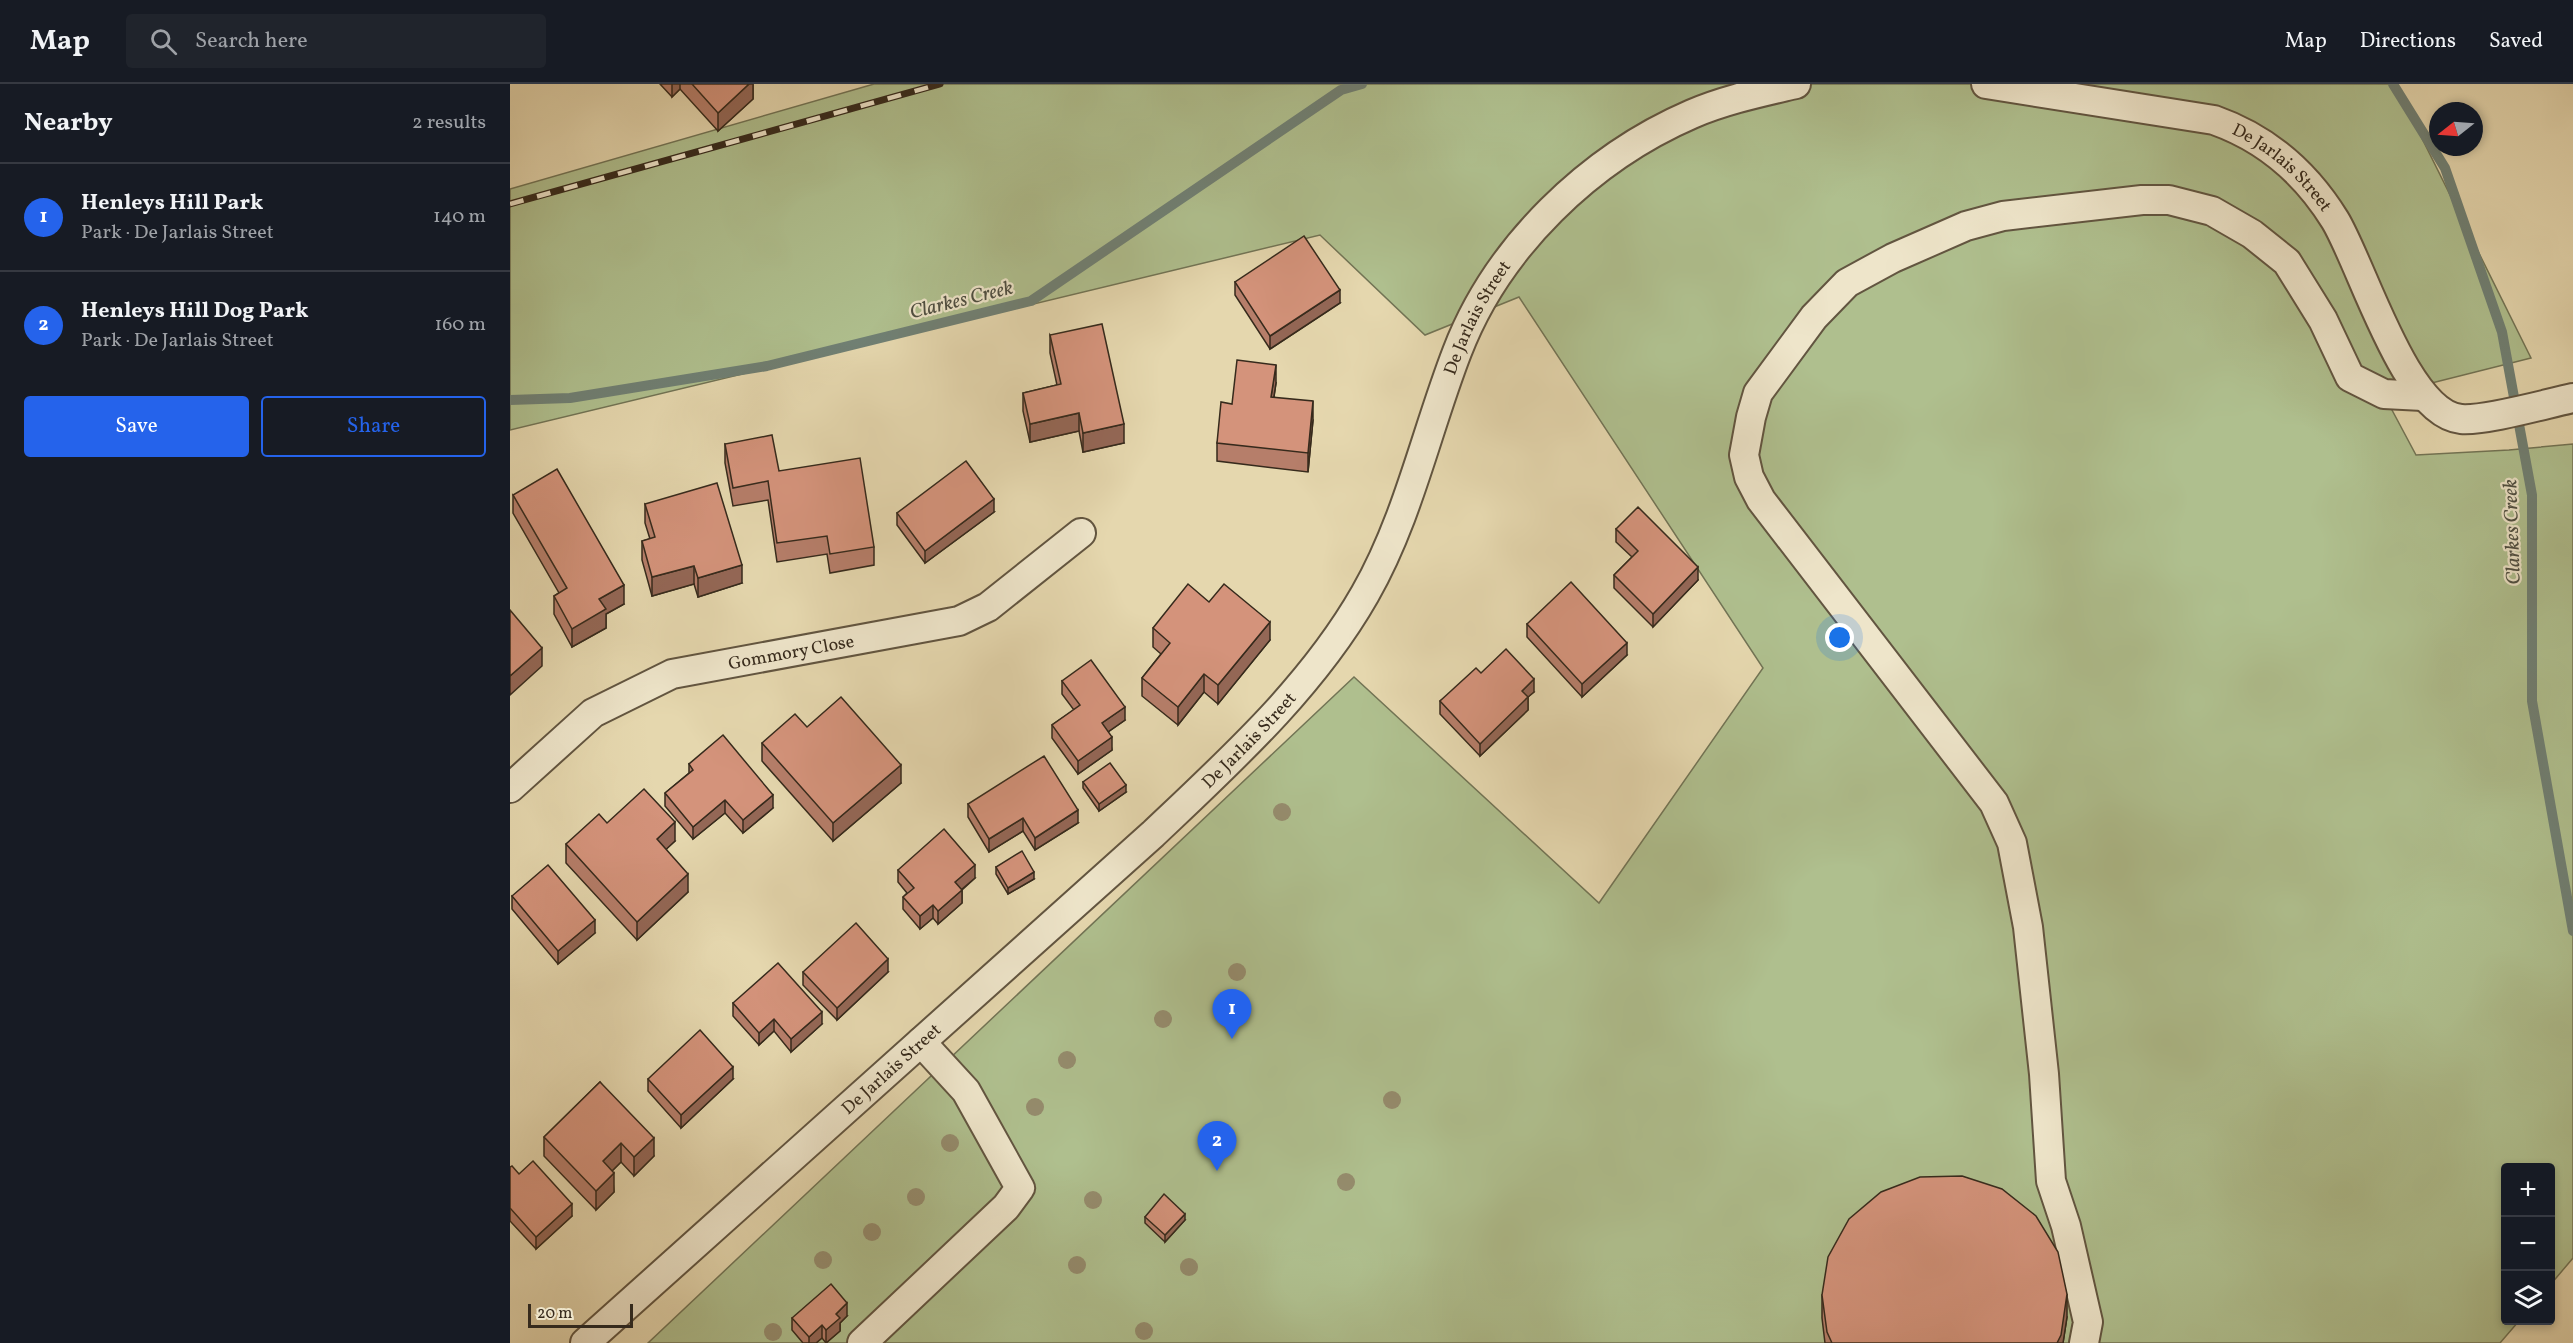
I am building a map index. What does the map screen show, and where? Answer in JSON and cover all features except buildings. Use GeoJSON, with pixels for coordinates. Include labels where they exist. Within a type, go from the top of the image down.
{"type":"FeatureCollection","features":[{"type":"Feature","properties":{"kind":"street","name":"De Jarlais Street"},"geometry":{"type":"LineString","coordinates":[[585,1343],[1153,834],[1234,757],[1292,695],[1334,642],[1365,594],[1391,542],[1458,348],[1484,297],[1516,250],[1565,196],[1604,164],[1692,113],[1796,84]]}},
{"type":"Feature","properties":{"kind":"street","name":"De Jarlais Street"},"geometry":{"type":"LineString","coordinates":[[1986,84],[2214,120],[2237,128],[2277,152],[2307,182],[2334,219],[2356,260],[2406,373],[2423,396],[2440,410],[2467,419],[2563,400]]}},
{"type":"Feature","properties":{"kind":"street"},"geometry":{"type":"LineString","coordinates":[[2084,1343],[2088,1323],[2066,1226],[2051,1181],[2030,950],[2012,843],[1994,803],[1761,500],[1749,477],[1744,455],[1758,393],[1814,318],[1847,283],[1893,258],[1966,226],[2004,216],[2071,206],[2151,200],[2196,206],[2236,223],[2252,234],[2287,262],[2323,320],[2350,377],[2384,394],[2423,396]]}},
{"type":"Feature","properties":{"kind":"street","name":"Gommory Close"},"geometry":{"type":"LineString","coordinates":[[510,788],[593,713],[634,690],[672,674],[958,621],[988,607],[1081,533]]}},
{"type":"Feature","properties":{"kind":"street"},"geometry":{"type":"LineString","coordinates":[[862,1343],[1006,1207],[1020,1188],[966,1091],[921,1042]]}},
{"type":"Feature","properties":{"kind":"green space"},"geometry":{"type":"Polygon","coordinates":[[[874,84],[2395,84],[2531,358],[2384,395],[2416,455],[2573,444],[2573,1258],[2555,1279],[2555,1163],[2501,1163],[2501,1325],[2516,1325],[2500,1343],[648,1343],[1354,677],[1599,903],[1763,668],[1519,297],[1425,335],[1320,235],[510,430],[510,189],[874,84]]]}},
{"type":"Feature","properties":{"kind":"waterway","name":"Clarkes Creek"},"geometry":{"type":"LineString","coordinates":[[510,400],[570,398],[767,366],[1031,301],[1341,90],[1362,84]]}},
{"type":"Feature","properties":{"kind":"waterway","name":"Clarkes Creek"},"geometry":{"type":"LineString","coordinates":[[2393,84],[2445,168],[2502,332],[2532,495],[2532,701],[2573,931]]}},
{"type":"Feature","properties":{"kind":"railway"},"geometry":{"type":"LineString","coordinates":[[510,204],[940,84]]}},
{"type":"Feature","properties":{"kind":"place","name":"Henleys Hill Park"},"geometry":{"type":"Point","coordinates":[1232,1039]}},
{"type":"Feature","properties":{"kind":"place","name":"Henleys Hill Dog Park"},"geometry":{"type":"Point","coordinates":[1217,1171]}}]}
